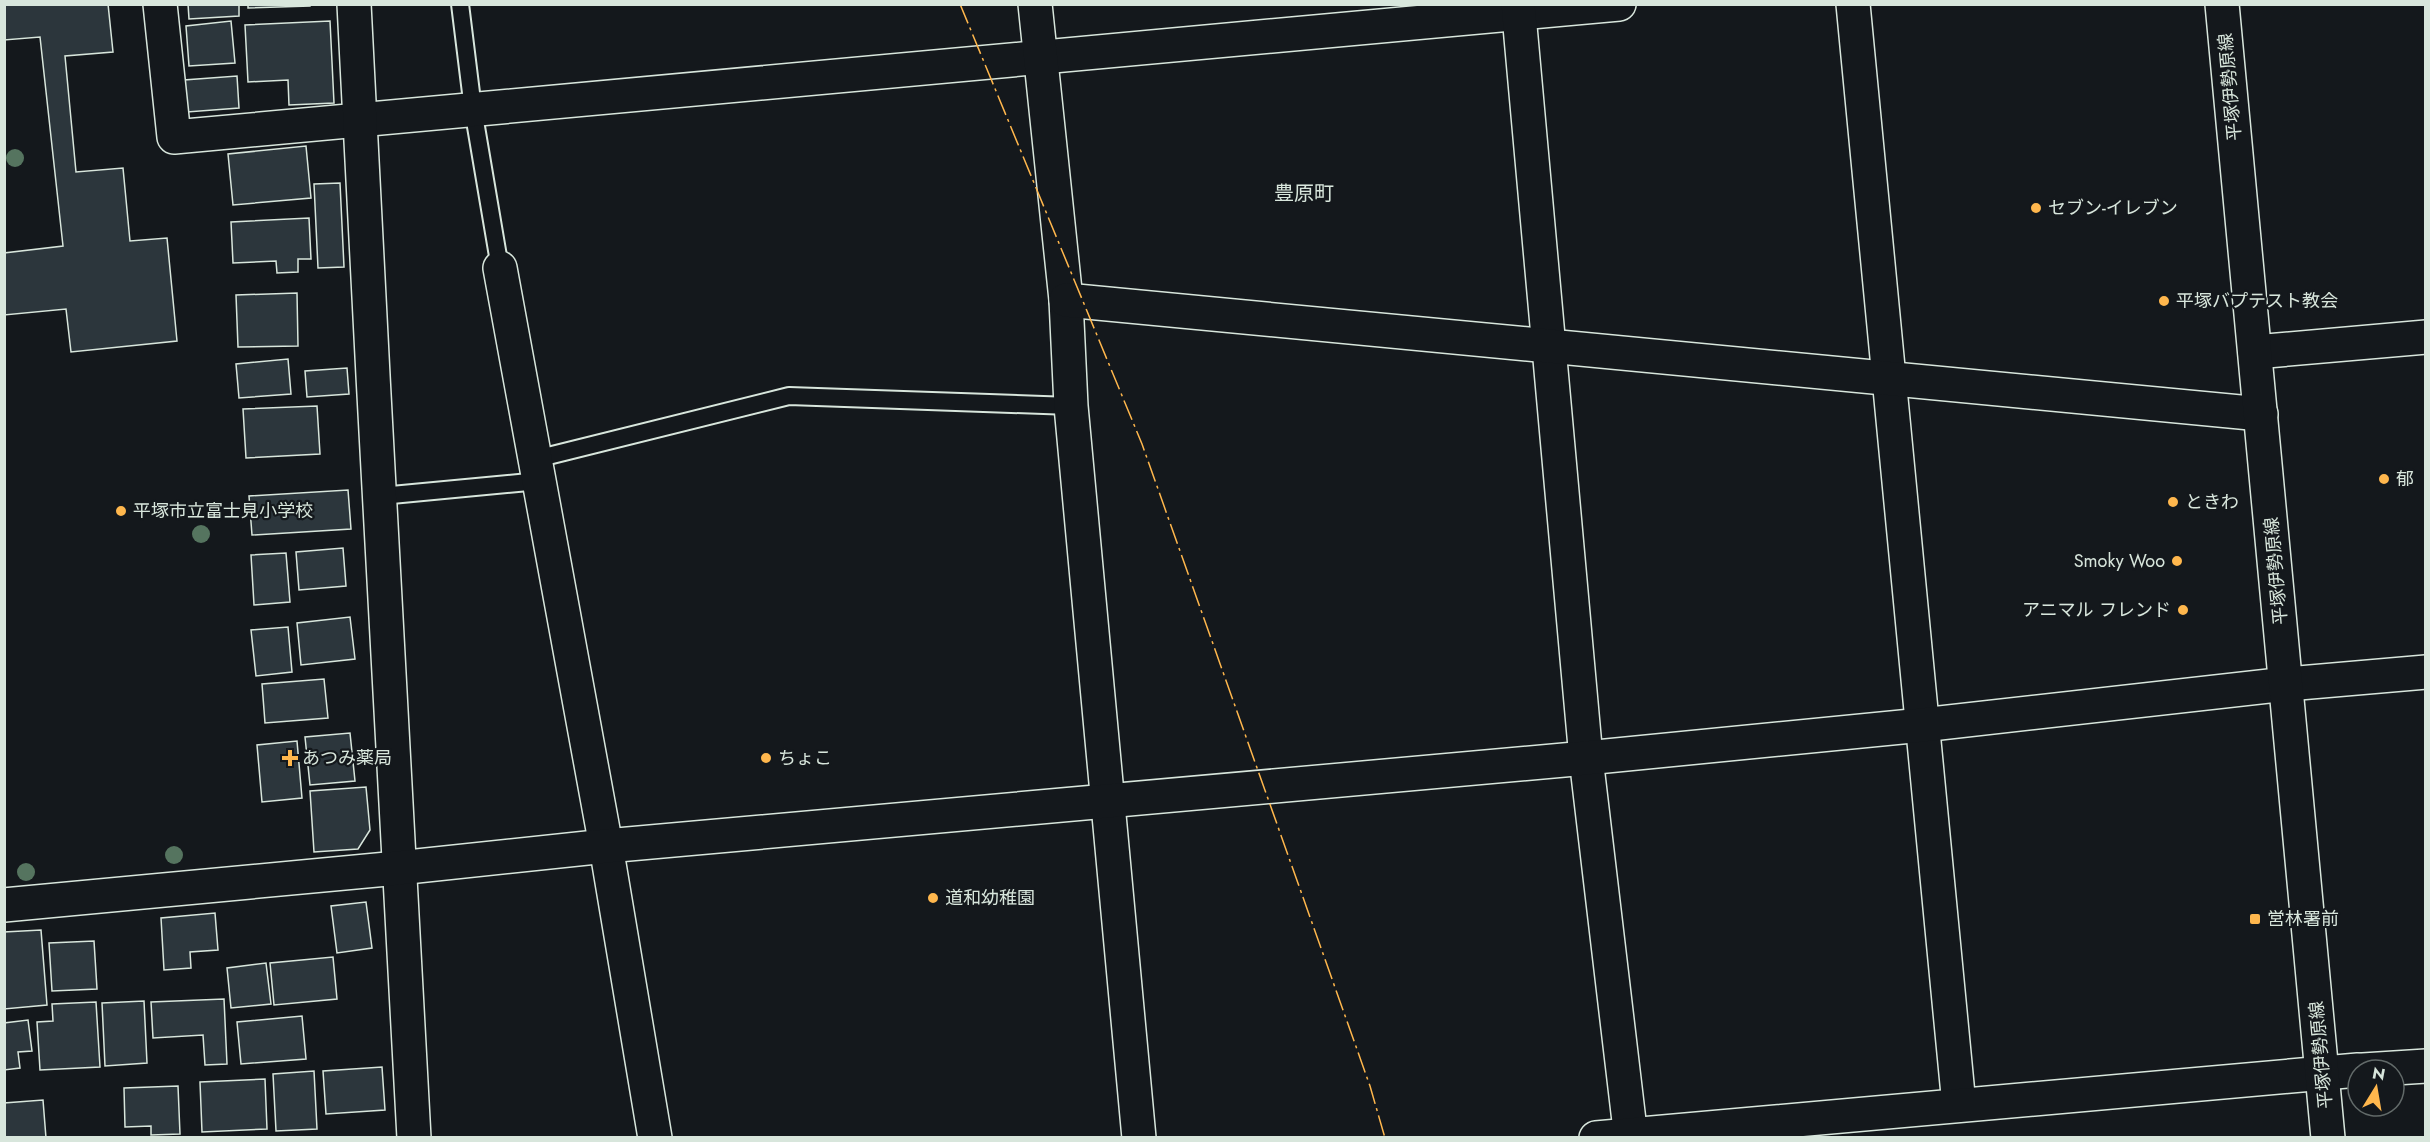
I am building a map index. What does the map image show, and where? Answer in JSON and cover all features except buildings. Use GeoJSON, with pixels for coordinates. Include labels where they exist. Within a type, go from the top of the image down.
{"type":"FeatureCollection","features":[{"type":"Feature","properties":{"kind":"street"},"geometry":{"type":"LineString","coordinates":[[160,4],[174,137],[1039,57],[1519,9],[1619,4]]}},
{"type":"Feature","properties":{"kind":"street"},"geometry":{"type":"LineString","coordinates":[[354,4],[414,1137]]}},
{"type":"Feature","properties":{"kind":"street"},"geometry":{"type":"LineString","coordinates":[[1035,4],[1066,300],[1071,406],[1139,1137]]}},
{"type":"Feature","properties":{"kind":"street"},"geometry":{"type":"LineString","coordinates":[[1853,4],[1959,1105]]}},
{"type":"Feature","properties":{"kind":"street","name":"平塚伊勢原線"},"geometry":{"type":"LineString","coordinates":[[2222,4],[2324,1072],[2328,1137]]}},
{"type":"Feature","properties":{"kind":"street"},"geometry":{"type":"LineString","coordinates":[[1519,9],[1586,758],[1631,1136]]}},
{"type":"Feature","properties":{"kind":"street"},"geometry":{"type":"LineString","coordinates":[[500,268],[606,846],[655,1137]]}},
{"type":"Feature","properties":{"kind":"street"},"geometry":{"type":"LineString","coordinates":[[1066,300],[2261,414]]}},
{"type":"Feature","properties":{"kind":"street"},"geometry":{"type":"LineString","coordinates":[[2255,352],[2426,337]]}},
{"type":"Feature","properties":{"kind":"street"},"geometry":{"type":"LineString","coordinates":[[4,905],[606,846],[1586,758],[1922,725],[2286,684],[2426,672]]}},
{"type":"Feature","properties":{"kind":"street"},"geometry":{"type":"LineString","coordinates":[[2406,1067],[2426,1066]]}},
{"type":"Feature","properties":{"kind":"street"},"geometry":{"type":"LineString","coordinates":[[1596,1137],[1631,1136],[2346,1071]]}},
{"type":"Feature","properties":{"kind":"lane"},"geometry":{"type":"LineString","coordinates":[[460,4],[473,109],[500,268]]}},
{"type":"Feature","properties":{"kind":"lane"},"geometry":{"type":"LineString","coordinates":[[381,496],[538,470],[789,396],[1071,406]]}},
{"type":"Feature","properties":{"kind":"power"},"geometry":{"type":"LineString","coordinates":[[960,4],[1142,444],[1370,1086],[1385,1138]]}},
{"type":"Feature","properties":{"kind":"place","name":"セブン-イレブン"},"geometry":{"type":"Point","coordinates":[2036,208]}},
{"type":"Feature","properties":{"kind":"place","name":"平塚バプテスト教会"},"geometry":{"type":"Point","coordinates":[2164,301]}},
{"type":"Feature","properties":{"kind":"place","name":"郁"},"geometry":{"type":"Point","coordinates":[2384,479]}},
{"type":"Feature","properties":{"kind":"place","name":"ときわ"},"geometry":{"type":"Point","coordinates":[2173,502]}},
{"type":"Feature","properties":{"kind":"place","name":"平塚市立富士見小学校"},"geometry":{"type":"Point","coordinates":[121,511]}},
{"type":"Feature","properties":{"kind":"place","name":"Smoky Woo"},"geometry":{"type":"Point","coordinates":[2177,561]}},
{"type":"Feature","properties":{"kind":"place","name":"アニマル フレンド"},"geometry":{"type":"Point","coordinates":[2183,610]}},
{"type":"Feature","properties":{"kind":"place","name":"あつみ薬局"},"geometry":{"type":"Point","coordinates":[290,758]}},
{"type":"Feature","properties":{"kind":"place","name":"ちょこ"},"geometry":{"type":"Point","coordinates":[766,758]}},
{"type":"Feature","properties":{"kind":"place","name":"道和幼稚園"},"geometry":{"type":"Point","coordinates":[933,898]}},
{"type":"Feature","properties":{"kind":"place","name":"営林署前"},"geometry":{"type":"Point","coordinates":[2255,919]}},
{"type":"Feature","properties":{"kind":"district","name":"豊原町"},"geometry":{"type":"Point","coordinates":[1304,193]}}]}
